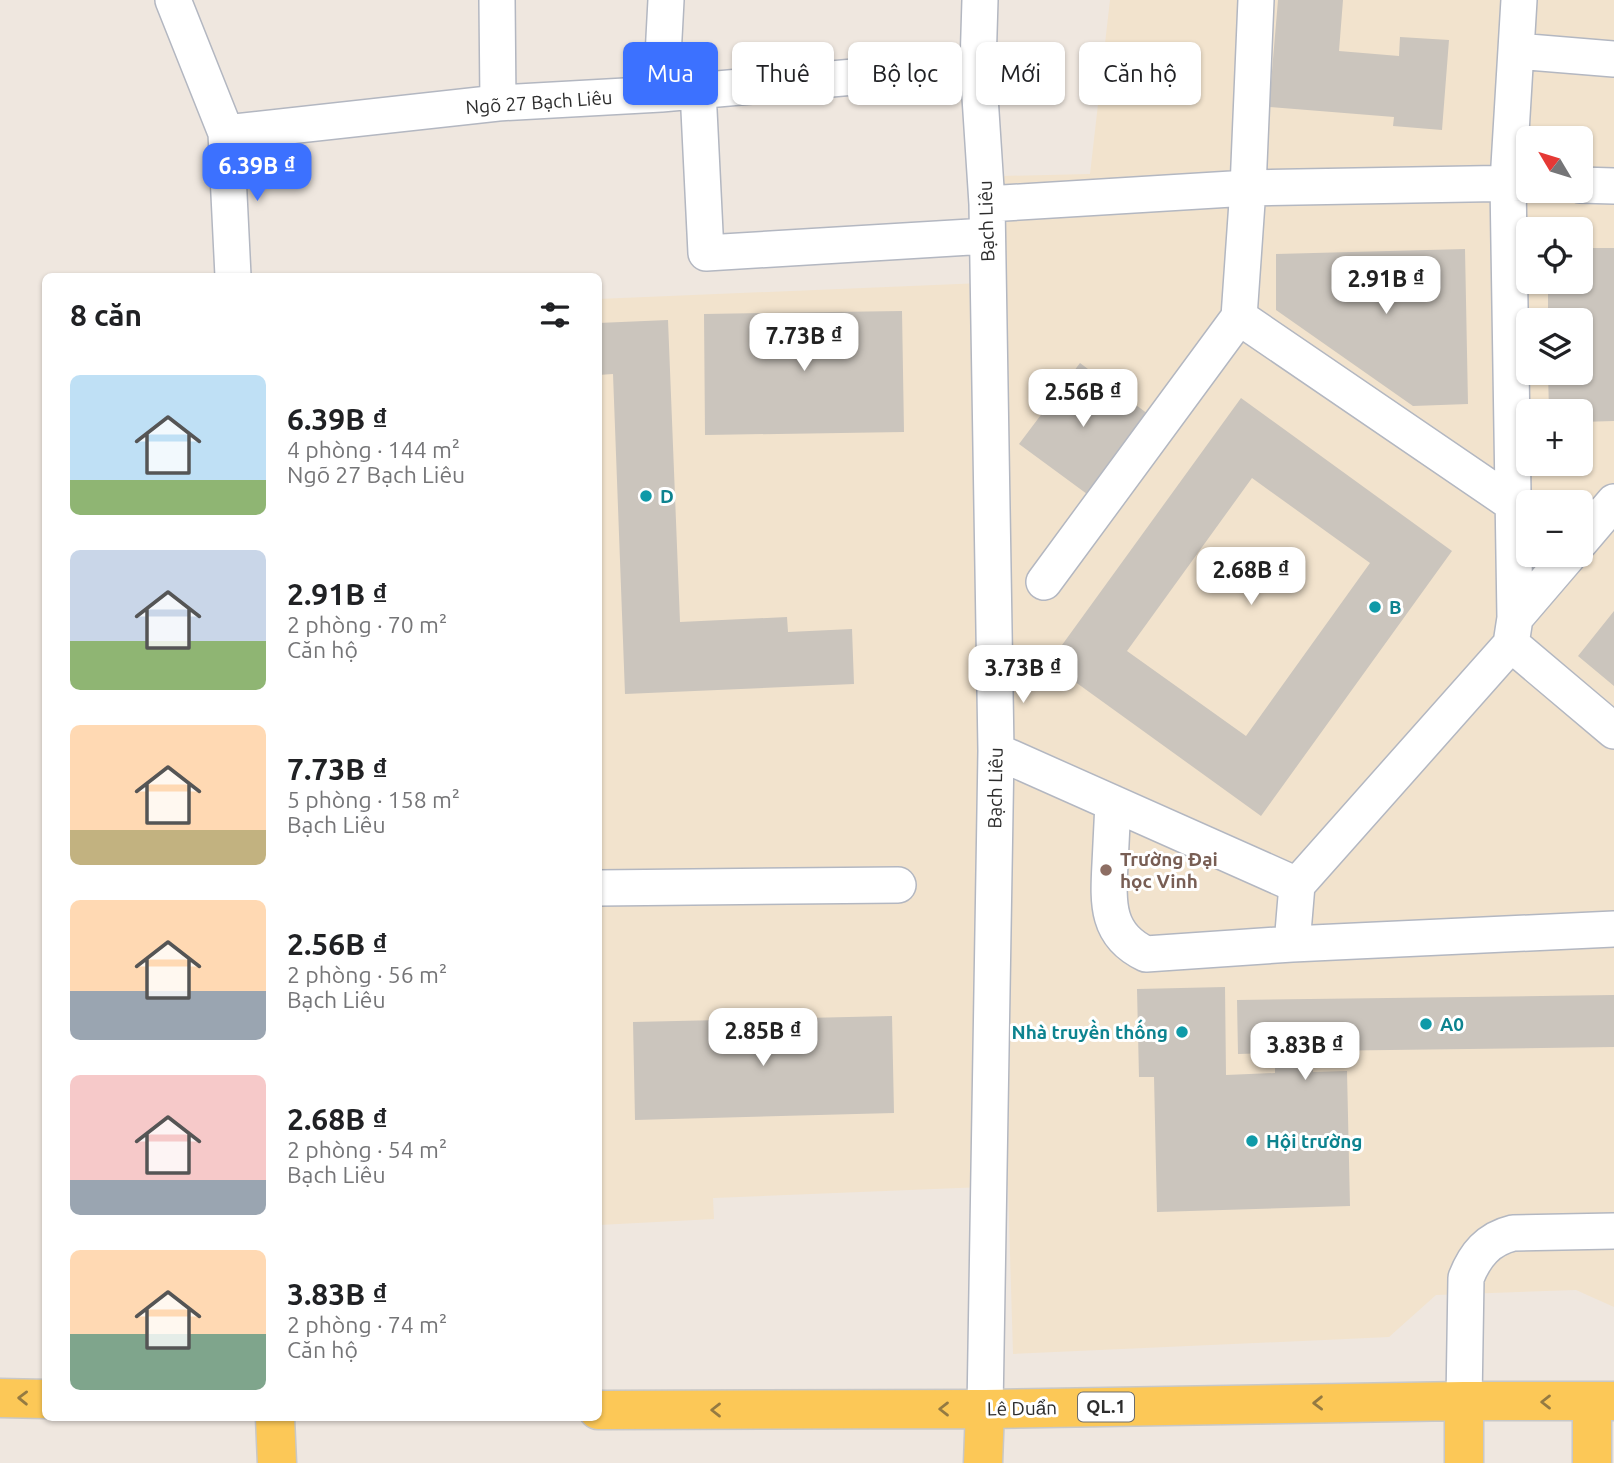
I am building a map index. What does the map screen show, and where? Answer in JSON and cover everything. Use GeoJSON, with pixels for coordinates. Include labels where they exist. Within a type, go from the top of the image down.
{"type":"FeatureCollection","features":[{"type":"Feature","properties":{"kind":"main road"},"geometry":{"type":"LineString","coordinates":[[0,1398],[42,1399]]}},
{"type":"Feature","properties":{"kind":"main road"},"geometry":{"type":"LineString","coordinates":[[1464,1401],[1464,1463]]}},
{"type":"Feature","properties":{"kind":"main road","name":"Lê Duẩn"},"geometry":{"type":"LineString","coordinates":[[602,1410],[985,1409],[1603,1401]]}},
{"type":"Feature","properties":{"kind":"main road"},"geometry":{"type":"LineString","coordinates":[[1592,1463],[1603,1401]]}},
{"type":"Feature","properties":{"kind":"main road"},"geometry":{"type":"LineString","coordinates":[[983,1463],[985,1409]]}},
{"type":"Feature","properties":{"kind":"main road"},"geometry":{"type":"LineString","coordinates":[[275,1421],[277,1463]]}},
{"type":"Feature","properties":{"kind":"street"},"geometry":{"type":"LineString","coordinates":[[173,0],[226,133],[233,273]]}},
{"type":"Feature","properties":{"kind":"street"},"geometry":{"type":"LineString","coordinates":[[497,0],[498,103]]}},
{"type":"Feature","properties":{"kind":"street"},"geometry":{"type":"LineString","coordinates":[[664,42],[666,0]]}},
{"type":"Feature","properties":{"kind":"street"},"geometry":{"type":"LineString","coordinates":[[1044,583],[1239,317],[1256,0]]}},
{"type":"Feature","properties":{"kind":"street"},"geometry":{"type":"LineString","coordinates":[[1517,126],[1516,51],[1519,0]]}},
{"type":"Feature","properties":{"kind":"street","name":"Bạch Liêu"},"geometry":{"type":"LineString","coordinates":[[974,5],[976,42]]}},
{"type":"Feature","properties":{"kind":"street"},"geometry":{"type":"LineString","coordinates":[[1516,51],[1614,59]]}},
{"type":"Feature","properties":{"kind":"street","name":"Ngõ 27 Bạch Liêu"},"geometry":{"type":"LineString","coordinates":[[718,88],[976,66]]}},
{"type":"Feature","properties":{"kind":"street","name":"Ngõ 27 Bạch Liêu"},"geometry":{"type":"LineString","coordinates":[[226,133],[498,103],[623,96]]}},
{"type":"Feature","properties":{"kind":"street"},"geometry":{"type":"LineString","coordinates":[[699,105],[706,253],[1248,188],[1516,182]]}},
{"type":"Feature","properties":{"kind":"street","name":"Bạch Liêu"},"geometry":{"type":"LineString","coordinates":[[980,105],[987,220],[996,751],[985,1409]]}},
{"type":"Feature","properties":{"kind":"street"},"geometry":{"type":"LineString","coordinates":[[1593,185],[1614,186]]}},
{"type":"Feature","properties":{"kind":"street"},"geometry":{"type":"LineString","coordinates":[[1518,203],[1513,631],[1614,731]]}},
{"type":"Feature","properties":{"kind":"street"},"geometry":{"type":"LineString","coordinates":[[1239,317],[1513,504]]}},
{"type":"Feature","properties":{"kind":"street"},"geometry":{"type":"LineString","coordinates":[[1593,527],[1614,502]]}},
{"type":"Feature","properties":{"kind":"street"},"geometry":{"type":"LineString","coordinates":[[1292,944],[1297,885],[1513,631],[1560,567]]}},
{"type":"Feature","properties":{"kind":"street"},"geometry":{"type":"LineString","coordinates":[[996,751],[1297,885]]}},
{"type":"Feature","properties":{"kind":"street"},"geometry":{"type":"LineString","coordinates":[[1113,803],[1108,903],[1119,932],[1135,949],[1146,954],[1292,944],[1614,929]]}},
{"type":"Feature","properties":{"kind":"street"},"geometry":{"type":"LineString","coordinates":[[602,888],[898,885]]}},
{"type":"Feature","properties":{"kind":"street"},"geometry":{"type":"LineString","coordinates":[[1464,1401],[1466,1278],[1481,1250],[1491,1242],[1513,1234],[1614,1231]]}},
{"type":"Feature","properties":{"kind":"shaded area","name":"Trường Đại học Vinh"},"geometry":{"type":"Polygon","coordinates":[[[1110,0],[1614,0],[1614,1307],[1576,1290],[1436,1295],[1389,1337],[1013,1354],[1008,1186],[713,1198],[714,1219],[602,1225],[602,299],[1006,282],[1001,176],[1090,174],[1098,105],[1201,105],[1201,42],[1105,42],[1110,0]]]}},
{"type":"Feature","properties":{"kind":"building"},"geometry":{"type":"Polygon","coordinates":[[[1278,0],[1343,0],[1339,51],[1399,56],[1400,37],[1449,40],[1442,130],[1393,126],[1394,117],[1269,107],[1278,0]]]}},
{"type":"Feature","properties":{"kind":"building"},"geometry":{"type":"Polygon","coordinates":[[[1593,248],[1614,248],[1614,421],[1593,422],[1593,399],[1549,399],[1548,385],[1593,385],[1593,308],[1548,308],[1548,294],[1593,294],[1593,248]]]}},
{"type":"Feature","properties":{"kind":"building"},"geometry":{"type":"Polygon","coordinates":[[[1465,249],[1468,404],[1413,406],[1276,310],[1276,254],[1465,249]]]}},
{"type":"Feature","properties":{"kind":"building"},"geometry":{"type":"Polygon","coordinates":[[[902,311],[904,432],[705,435],[704,314],[902,311]]]}},
{"type":"Feature","properties":{"kind":"building","name":"D"},"geometry":{"type":"Polygon","coordinates":[[[668,320],[680,622],[787,617],[788,632],[852,629],[854,684],[625,694],[613,374],[602,375],[602,323],[668,320]]]}},
{"type":"Feature","properties":{"kind":"building"},"geometry":{"type":"Polygon","coordinates":[[[1080,363],[1148,414],[1087,494],[1019,444],[1080,363]]]}},
{"type":"Feature","properties":{"kind":"building","name":"B"},"geometry":{"type":"Polygon","coordinates":[[[1241,398],[1452,551],[1261,816],[1049,663],[1241,398]],[[1252,478],[1127,651],[1246,736],[1370,563],[1252,478]]]}},
{"type":"Feature","properties":{"kind":"building"},"geometry":{"type":"Polygon","coordinates":[[[1614,611],[1614,686],[1578,656],[1614,611]]]}},
{"type":"Feature","properties":{"kind":"building"},"geometry":{"type":"Polygon","coordinates":[[[1225,987],[1226,1075],[1275,1073],[1275,1053],[1238,1054],[1237,1000],[1614,995],[1614,1047],[1312,1051],[1313,1072],[1347,1071],[1350,1206],[1157,1212],[1154,1077],[1139,1077],[1137,989],[1225,987]]]}},
{"type":"Feature","properties":{"kind":"building"},"geometry":{"type":"Polygon","coordinates":[[[892,1016],[894,1113],[635,1120],[633,1022],[892,1016]]]}},
{"type":"Feature","properties":{"kind":"place","name":"D"},"geometry":{"type":"Point","coordinates":[646,496]}},
{"type":"Feature","properties":{"kind":"place","name":"B"},"geometry":{"type":"Point","coordinates":[1375,607]}},
{"type":"Feature","properties":{"kind":"place","name":"Trường Đại học Vinh"},"geometry":{"type":"Point","coordinates":[1106,870]}},
{"type":"Feature","properties":{"kind":"place","name":"A0"},"geometry":{"type":"Point","coordinates":[1426,1024]}},
{"type":"Feature","properties":{"kind":"place","name":"Nhà truyền thống"},"geometry":{"type":"Point","coordinates":[1182,1032]}},
{"type":"Feature","properties":{"kind":"place","name":"Hội trường"},"geometry":{"type":"Point","coordinates":[1252,1141]}}]}
